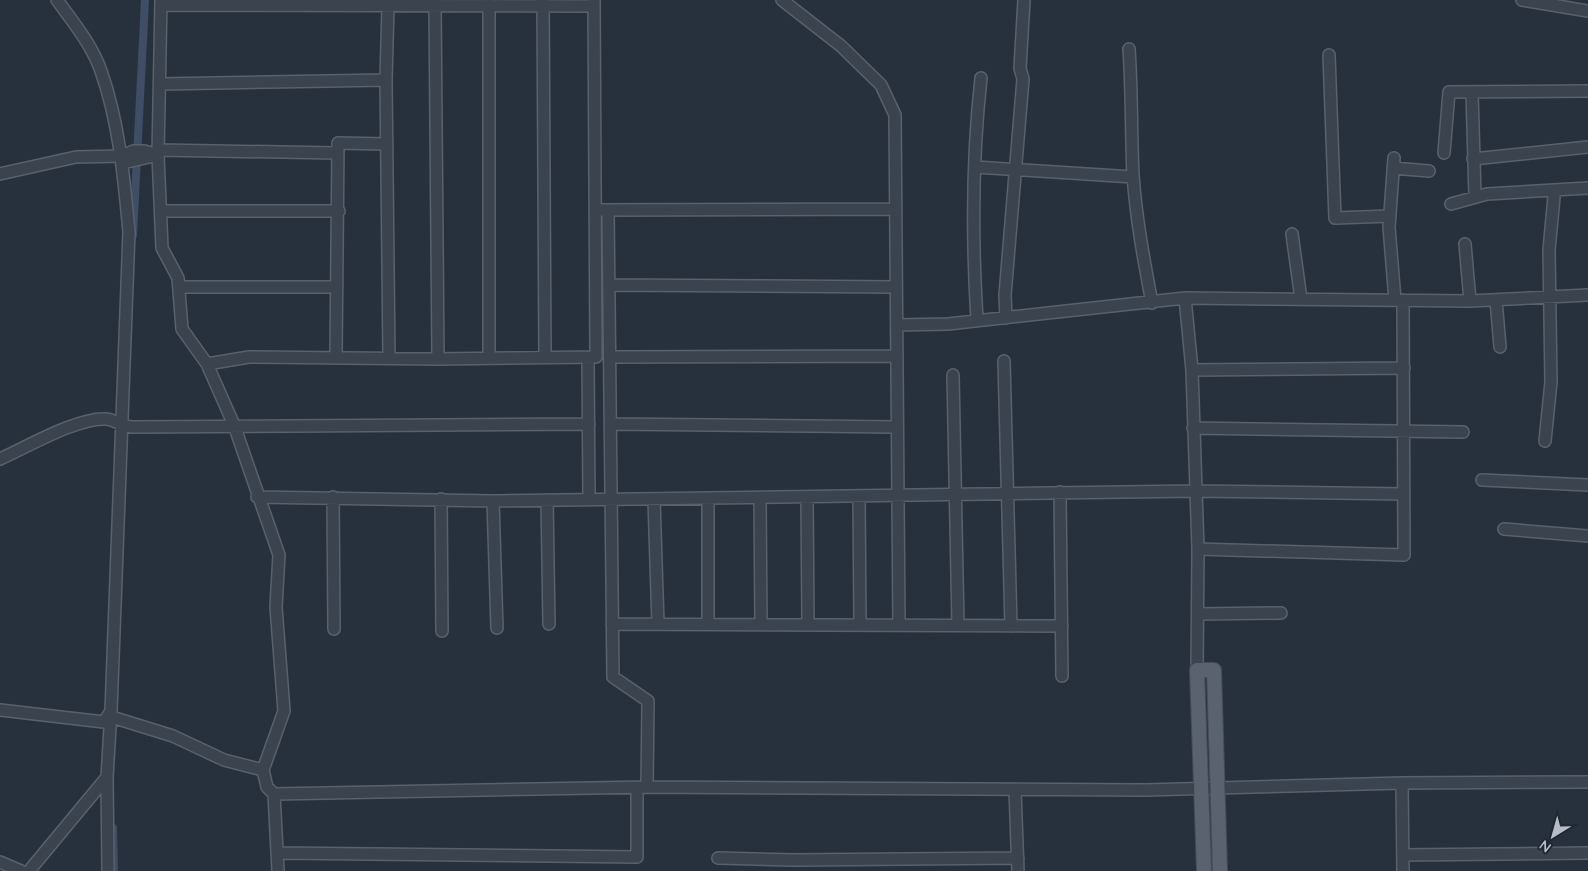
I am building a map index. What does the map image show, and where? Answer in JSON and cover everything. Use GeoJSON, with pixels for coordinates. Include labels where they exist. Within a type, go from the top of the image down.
{"type":"FeatureCollection","features":[{"type":"Feature","properties":{"kind":"main road"},"geometry":{"type":"LineString","coordinates":[[1204,871],[1197,670],[1214,670],[1220,871]]}},
{"type":"Feature","properties":{"kind":"street"},"geometry":{"type":"LineString","coordinates":[[57,0],[81,32],[101,70],[133,157],[129,232],[126,426],[113,714],[106,777],[108,871]]}},
{"type":"Feature","properties":{"kind":"street"},"geometry":{"type":"LineString","coordinates":[[782,0],[841,46],[881,85],[895,115],[899,625]]}},
{"type":"Feature","properties":{"kind":"street"},"geometry":{"type":"LineString","coordinates":[[1006,318],[1005,295],[1023,79],[1020,68],[1024,0]]}},
{"type":"Feature","properties":{"kind":"street"},"geometry":{"type":"LineString","coordinates":[[1522,0],[1588,11]]}},
{"type":"Feature","properties":{"kind":"street"},"geometry":{"type":"LineString","coordinates":[[207,364],[249,357],[594,358],[596,355],[594,3],[388,6],[161,3],[161,84],[158,153],[162,248],[178,278],[182,329],[207,364],[234,425],[257,497],[279,555],[276,607],[284,711],[263,770],[267,786],[274,794],[278,871]]}},
{"type":"Feature","properties":{"kind":"street"},"geometry":{"type":"LineString","coordinates":[[543,3],[545,358]]}},
{"type":"Feature","properties":{"kind":"street"},"geometry":{"type":"LineString","coordinates":[[435,5],[438,359]]}},
{"type":"Feature","properties":{"kind":"street"},"geometry":{"type":"LineString","coordinates":[[488,5],[489,358]]}},
{"type":"Feature","properties":{"kind":"street"},"geometry":{"type":"LineString","coordinates":[[388,6],[386,80],[389,358]]}},
{"type":"Feature","properties":{"kind":"street"},"geometry":{"type":"LineString","coordinates":[[1129,49],[1132,91],[1133,177],[1141,243],[1152,303]]}},
{"type":"Feature","properties":{"kind":"street"},"geometry":{"type":"LineString","coordinates":[[1329,55],[1335,218],[1390,216]]}},
{"type":"Feature","properties":{"kind":"street"},"geometry":{"type":"LineString","coordinates":[[977,320],[974,276],[975,131],[981,78]]}},
{"type":"Feature","properties":{"kind":"street"},"geometry":{"type":"LineString","coordinates":[[161,84],[386,80]]}},
{"type":"Feature","properties":{"kind":"street"},"geometry":{"type":"LineString","coordinates":[[1444,154],[1447,93],[1588,91]]}},
{"type":"Feature","properties":{"kind":"street"},"geometry":{"type":"LineString","coordinates":[[1472,92],[1475,196]]}},
{"type":"Feature","properties":{"kind":"street"},"geometry":{"type":"LineString","coordinates":[[336,357],[339,211],[338,144],[387,144]]}},
{"type":"Feature","properties":{"kind":"street"},"geometry":{"type":"LineString","coordinates":[[1473,159],[1588,147]]}},
{"type":"Feature","properties":{"kind":"street"},"geometry":{"type":"LineString","coordinates":[[0,174],[76,157],[133,157],[158,153],[337,153]]}},
{"type":"Feature","properties":{"kind":"street"},"geometry":{"type":"LineString","coordinates":[[1198,549],[1404,555],[1404,368],[1399,300],[1389,227],[1394,163],[1429,171]]}},
{"type":"Feature","properties":{"kind":"street"},"geometry":{"type":"LineString","coordinates":[[976,167],[1133,177]]}},
{"type":"Feature","properties":{"kind":"street"},"geometry":{"type":"LineString","coordinates":[[1451,204],[1475,196],[1588,188]]}},
{"type":"Feature","properties":{"kind":"street"},"geometry":{"type":"LineString","coordinates":[[1545,441],[1551,382],[1549,250],[1554,197]]}},
{"type":"Feature","properties":{"kind":"street"},"geometry":{"type":"LineString","coordinates":[[595,210],[895,209]]}},
{"type":"Feature","properties":{"kind":"street"},"geometry":{"type":"LineString","coordinates":[[278,853],[637,858],[648,701],[613,677],[608,210]]}},
{"type":"Feature","properties":{"kind":"street"},"geometry":{"type":"LineString","coordinates":[[161,211],[339,211]]}},
{"type":"Feature","properties":{"kind":"street"},"geometry":{"type":"LineString","coordinates":[[1292,234],[1301,299]]}},
{"type":"Feature","properties":{"kind":"street"},"geometry":{"type":"LineString","coordinates":[[1465,244],[1470,301]]}},
{"type":"Feature","properties":{"kind":"street"},"geometry":{"type":"LineString","coordinates":[[610,285],[895,286]]}},
{"type":"Feature","properties":{"kind":"street"},"geometry":{"type":"LineString","coordinates":[[179,287],[337,288]]}},
{"type":"Feature","properties":{"kind":"street"},"geometry":{"type":"LineString","coordinates":[[897,326],[1006,318],[1185,298],[1470,301],[1588,295]]}},
{"type":"Feature","properties":{"kind":"street"},"geometry":{"type":"LineString","coordinates":[[1185,298],[1192,370],[1198,549],[1197,670]]}},
{"type":"Feature","properties":{"kind":"street"},"geometry":{"type":"LineString","coordinates":[[1496,300],[1500,347]]}},
{"type":"Feature","properties":{"kind":"street"},"geometry":{"type":"LineString","coordinates":[[610,358],[897,356]]}},
{"type":"Feature","properties":{"kind":"street"},"geometry":{"type":"LineString","coordinates":[[588,358],[589,500]]}},
{"type":"Feature","properties":{"kind":"street"},"geometry":{"type":"LineString","coordinates":[[1004,361],[1011,626]]}},
{"type":"Feature","properties":{"kind":"street"},"geometry":{"type":"LineString","coordinates":[[1192,370],[1404,368]]}},
{"type":"Feature","properties":{"kind":"street"},"geometry":{"type":"LineString","coordinates":[[953,375],[958,626]]}},
{"type":"Feature","properties":{"kind":"street"},"geometry":{"type":"LineString","coordinates":[[0,459],[92,419],[109,418],[126,426],[589,424]]}},
{"type":"Feature","properties":{"kind":"street"},"geometry":{"type":"LineString","coordinates":[[610,424],[898,427]]}},
{"type":"Feature","properties":{"kind":"street"},"geometry":{"type":"LineString","coordinates":[[1193,428],[1463,432]]}},
{"type":"Feature","properties":{"kind":"street"},"geometry":{"type":"LineString","coordinates":[[1482,480],[1588,485]]}},
{"type":"Feature","properties":{"kind":"street"},"geometry":{"type":"LineString","coordinates":[[257,497],[493,501],[654,500],[1060,492],[1195,491],[1404,494]]}},
{"type":"Feature","properties":{"kind":"street"},"geometry":{"type":"LineString","coordinates":[[1060,492],[1062,676]]}},
{"type":"Feature","properties":{"kind":"street"},"geometry":{"type":"LineString","coordinates":[[858,496],[860,625]]}},
{"type":"Feature","properties":{"kind":"street"},"geometry":{"type":"LineString","coordinates":[[333,497],[334,629]]}},
{"type":"Feature","properties":{"kind":"street"},"geometry":{"type":"LineString","coordinates":[[807,497],[808,625]]}},
{"type":"Feature","properties":{"kind":"street"},"geometry":{"type":"LineString","coordinates":[[760,498],[761,624]]}},
{"type":"Feature","properties":{"kind":"street"},"geometry":{"type":"LineString","coordinates":[[441,499],[442,631]]}},
{"type":"Feature","properties":{"kind":"street"},"geometry":{"type":"LineString","coordinates":[[708,499],[708,624]]}},
{"type":"Feature","properties":{"kind":"street"},"geometry":{"type":"LineString","coordinates":[[547,500],[550,624]]}},
{"type":"Feature","properties":{"kind":"street"},"geometry":{"type":"LineString","coordinates":[[654,500],[658,624]]}},
{"type":"Feature","properties":{"kind":"street"},"geometry":{"type":"LineString","coordinates":[[493,501],[497,628]]}},
{"type":"Feature","properties":{"kind":"street"},"geometry":{"type":"LineString","coordinates":[[1504,529],[1588,536]]}},
{"type":"Feature","properties":{"kind":"street"},"geometry":{"type":"LineString","coordinates":[[1198,614],[1281,613]]}},
{"type":"Feature","properties":{"kind":"street"},"geometry":{"type":"LineString","coordinates":[[612,624],[1062,626]]}},
{"type":"Feature","properties":{"kind":"street"},"geometry":{"type":"LineString","coordinates":[[0,710],[104,722],[113,714]]}},
{"type":"Feature","properties":{"kind":"street"},"geometry":{"type":"LineString","coordinates":[[113,714],[173,736],[224,760],[263,770]]}},
{"type":"Feature","properties":{"kind":"street"},"geometry":{"type":"LineString","coordinates":[[29,871],[106,777]]}},
{"type":"Feature","properties":{"kind":"street"},"geometry":{"type":"LineString","coordinates":[[274,794],[642,787],[1202,790],[1402,783],[1588,782]]}},
{"type":"Feature","properties":{"kind":"street"},"geometry":{"type":"LineString","coordinates":[[1402,783],[1403,871]]}},
{"type":"Feature","properties":{"kind":"street"},"geometry":{"type":"LineString","coordinates":[[1015,790],[1018,871]]}},
{"type":"Feature","properties":{"kind":"street"},"geometry":{"type":"LineString","coordinates":[[1402,855],[1588,852]]}},
{"type":"Feature","properties":{"kind":"street"},"geometry":{"type":"LineString","coordinates":[[718,858],[794,860],[1018,858]]}},
{"type":"Feature","properties":{"kind":"street"},"geometry":{"type":"LineString","coordinates":[[0,862],[16,870]]}},
{"type":"Feature","properties":{"kind":"waterway"},"geometry":{"type":"LineString","coordinates":[[133,235],[145,0]]}},
{"type":"Feature","properties":{"kind":"waterway"},"geometry":{"type":"LineString","coordinates":[[113,828],[114,871]]}}]}
